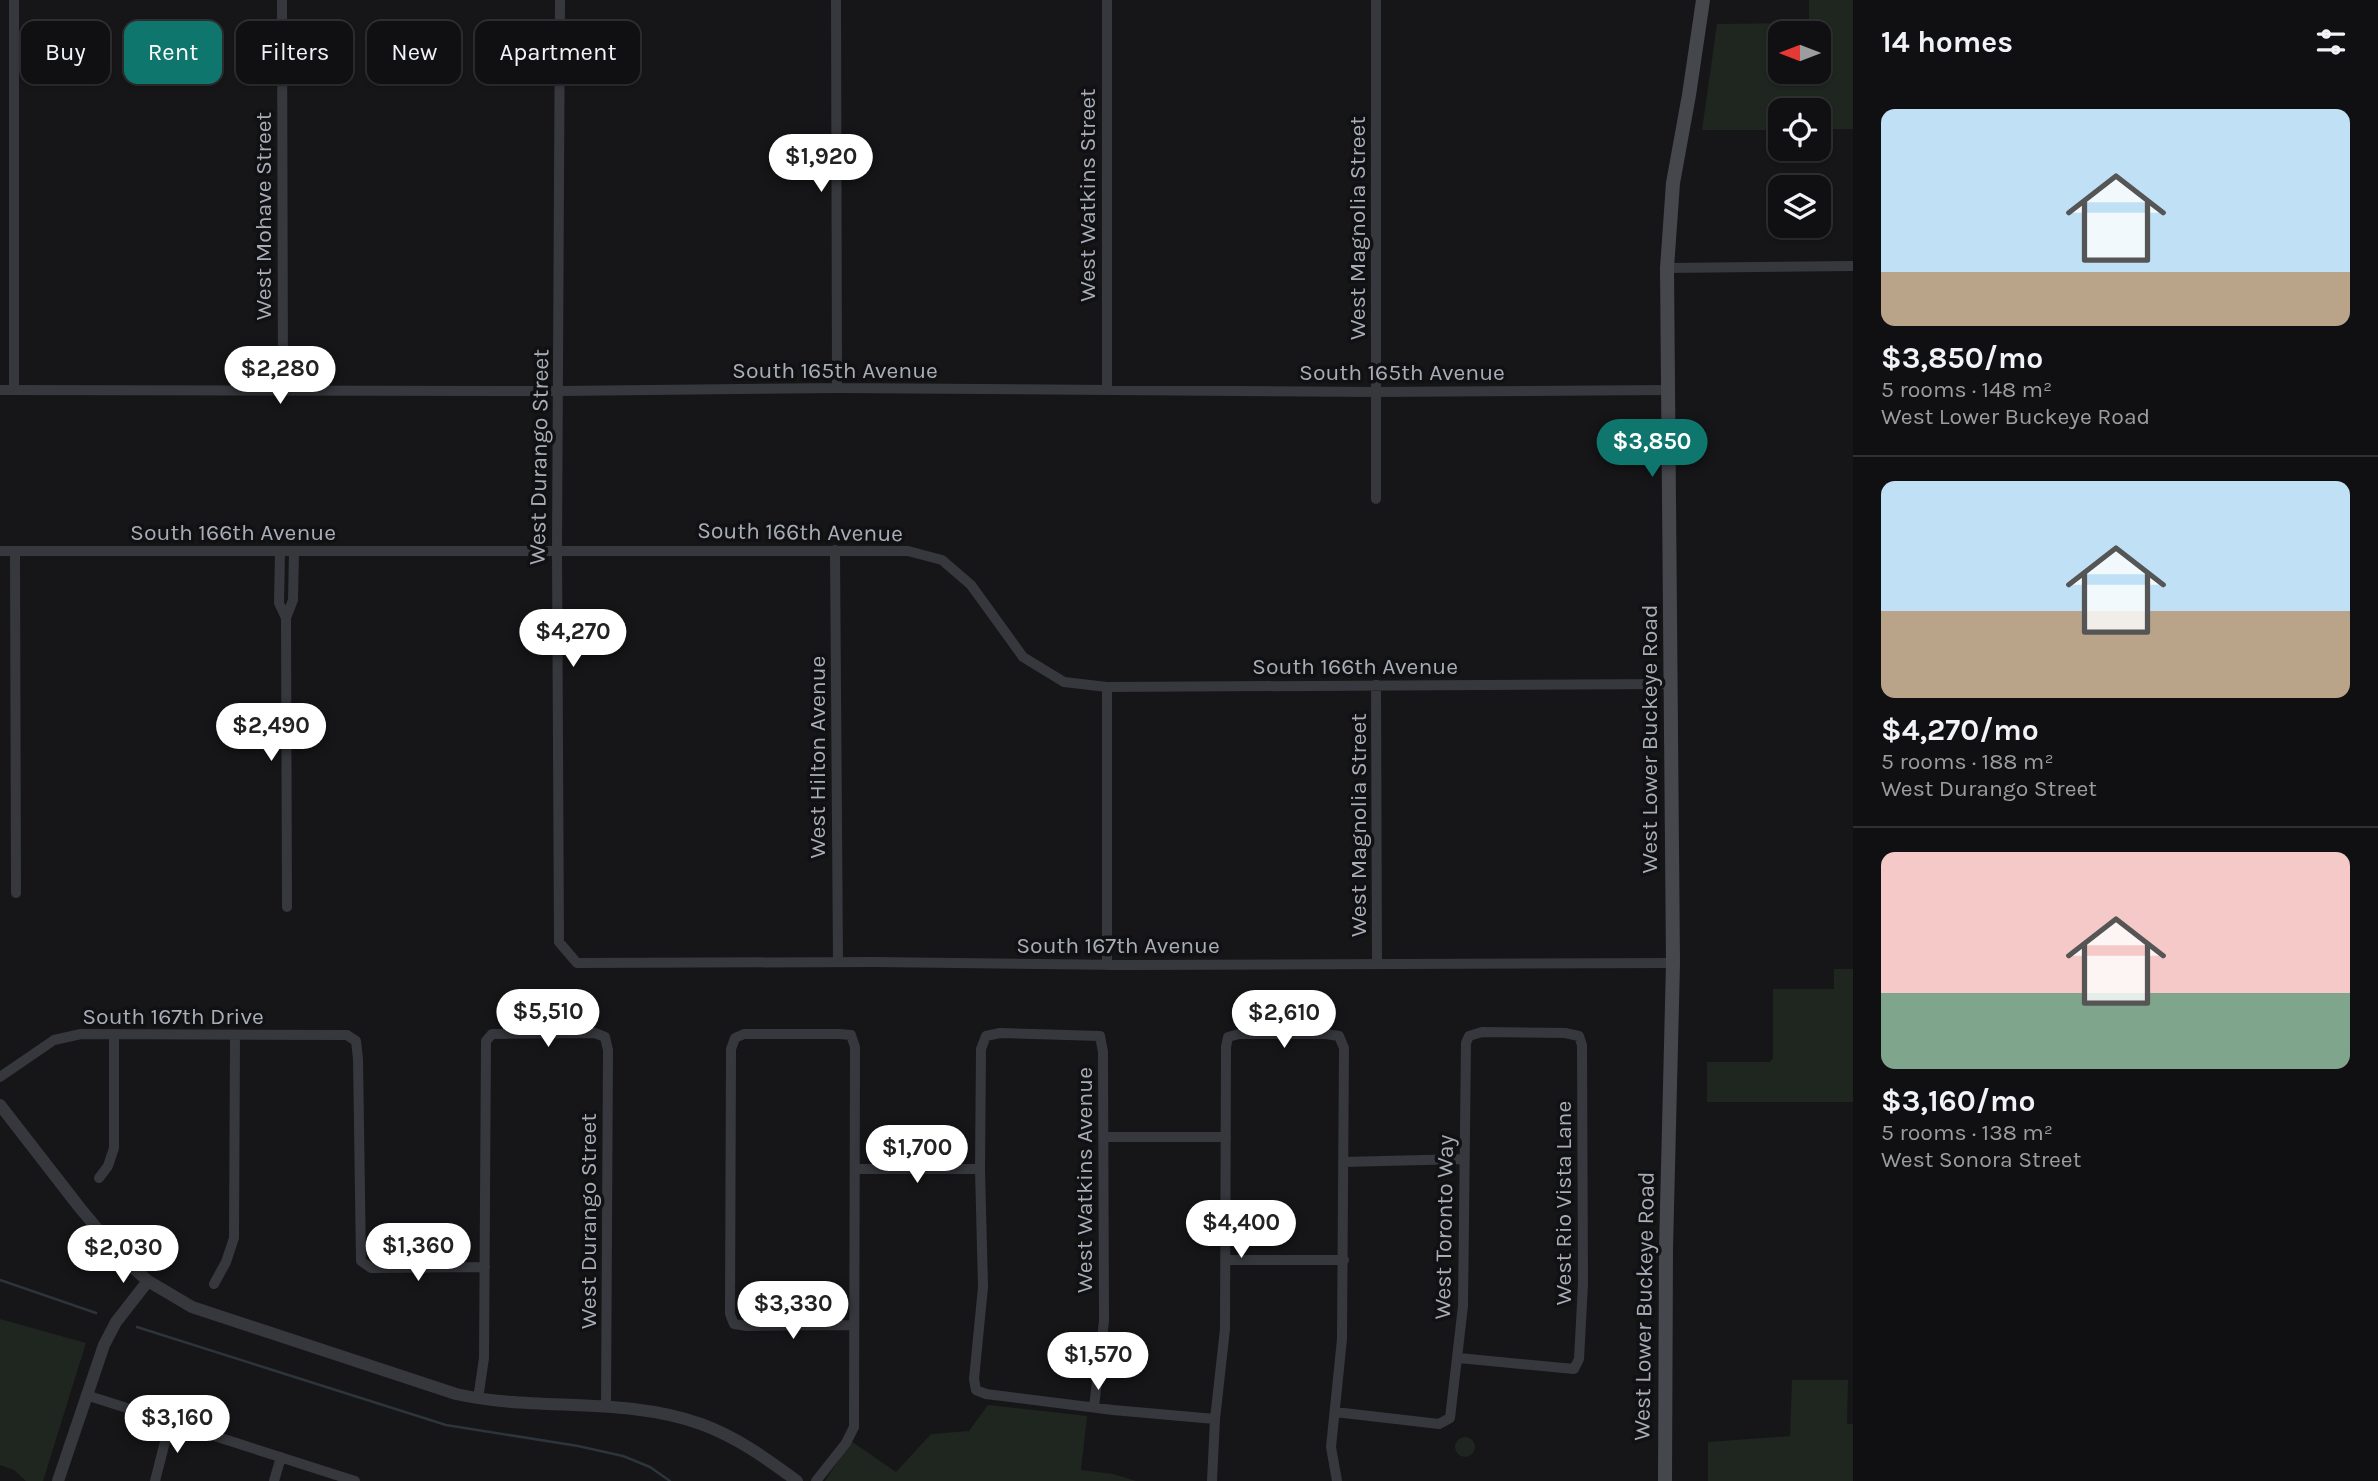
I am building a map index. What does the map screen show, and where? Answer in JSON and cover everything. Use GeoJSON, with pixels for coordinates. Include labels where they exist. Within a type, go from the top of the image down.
{"type":"FeatureCollection","features":[{"type":"Feature","properties":{"kind":"main road","name":"West Lower Buckeye Road"},"geometry":{"type":"LineString","coordinates":[[1665,1481],[1666,1249],[1673,963],[1667,268],[1673,183],[1703,0]]}},
{"type":"Feature","properties":{"kind":"street"},"geometry":{"type":"LineString","coordinates":[[14,0],[14,390]]}},
{"type":"Feature","properties":{"kind":"street","name":"West Mohave Street"},"geometry":{"type":"LineString","coordinates":[[282,0],[283,390]]}},
{"type":"Feature","properties":{"kind":"street","name":"West Durango Street"},"geometry":{"type":"LineString","coordinates":[[560,0],[557,550],[559,942],[567,953]]}},
{"type":"Feature","properties":{"kind":"street"},"geometry":{"type":"LineString","coordinates":[[836,0],[837,388]]}},
{"type":"Feature","properties":{"kind":"street","name":"West Watkins Street"},"geometry":{"type":"LineString","coordinates":[[1107,0],[1107,390]]}},
{"type":"Feature","properties":{"kind":"street","name":"West Magnolia Street"},"geometry":{"type":"LineString","coordinates":[[1376,0],[1376,499]]}},
{"type":"Feature","properties":{"kind":"street"},"geometry":{"type":"LineString","coordinates":[[1667,268],[1853,266]]}},
{"type":"Feature","properties":{"kind":"street","name":"South 165th Avenue"},"geometry":{"type":"LineString","coordinates":[[0,390],[1669,390]]}},
{"type":"Feature","properties":{"kind":"street","name":"West Hilton Avenue"},"geometry":{"type":"LineString","coordinates":[[835,550],[838,962]]}},
{"type":"Feature","properties":{"kind":"street","name":"South 166th Avenue"},"geometry":{"type":"LineString","coordinates":[[0,551],[908,551],[942,560],[971,585],[1023,657],[1063,682],[1107,687],[1672,684]]}},
{"type":"Feature","properties":{"kind":"street"},"geometry":{"type":"LineString","coordinates":[[15,551],[16,892]]}},
{"type":"Feature","properties":{"kind":"street"},"geometry":{"type":"LineString","coordinates":[[280,552],[279,603],[286,618]]}},
{"type":"Feature","properties":{"kind":"street"},"geometry":{"type":"LineString","coordinates":[[287,907],[286,618],[293,600],[294,552]]}},
{"type":"Feature","properties":{"kind":"street"},"geometry":{"type":"LineString","coordinates":[[279,585],[293,585]]}},
{"type":"Feature","properties":{"kind":"street","name":"West Magnolia Street"},"geometry":{"type":"LineString","coordinates":[[1376,685],[1377,964]]}},
{"type":"Feature","properties":{"kind":"street"},"geometry":{"type":"LineString","coordinates":[[1107,687],[1107,965]]}},
{"type":"Feature","properties":{"kind":"street","name":"South 167th Avenue"},"geometry":{"type":"LineString","coordinates":[[567,953],[578,963],[1673,963]]}},
{"type":"Feature","properties":{"kind":"street","name":"West Toronto Way"},"geometry":{"type":"LineString","coordinates":[[1335,1412],[1439,1424],[1450,1418],[1463,1306],[1466,1043],[1469,1036],[1482,1032],[1564,1033],[1579,1036]]}},
{"type":"Feature","properties":{"kind":"street","name":"West Durango Street"},"geometry":{"type":"LineString","coordinates":[[485,1267],[486,1041],[492,1034],[595,1033],[605,1037],[608,1050],[606,1406]]}},
{"type":"Feature","properties":{"kind":"street","name":"West Watkins Avenue"},"geometry":{"type":"LineString","coordinates":[[980,1169],[981,1049],[986,1037],[1000,1033],[1100,1036],[1103,1052],[1104,1321],[1094,1407]]}},
{"type":"Feature","properties":{"kind":"street","name":"South 167th Drive"},"geometry":{"type":"LineString","coordinates":[[0,1077],[54,1040],[81,1034],[347,1035],[356,1041],[361,1261],[371,1268],[485,1267]]}},
{"type":"Feature","properties":{"kind":"street"},"geometry":{"type":"LineString","coordinates":[[99,1178],[108,1166],[114,1148],[114,1034]]}},
{"type":"Feature","properties":{"kind":"street"},"geometry":{"type":"LineString","coordinates":[[816,1481],[846,1443],[854,1427],[855,1047],[851,1035],[744,1034],[735,1038],[731,1049],[730,1314],[734,1324],[747,1326],[854,1325]]}},
{"type":"Feature","properties":{"kind":"street"},"geometry":{"type":"LineString","coordinates":[[1212,1481],[1215,1419],[1225,1329],[1228,1037],[1239,1034],[1325,1034],[1339,1037],[1343,1048],[1342,1339],[1331,1447],[1337,1481]]}},
{"type":"Feature","properties":{"kind":"street"},"geometry":{"type":"LineString","coordinates":[[214,1284],[226,1262],[234,1238],[235,1035]]}},
{"type":"Feature","properties":{"kind":"street","name":"West Rio Vista Lane"},"geometry":{"type":"LineString","coordinates":[[1459,1358],[1574,1368],[1579,1359],[1583,1284],[1582,1045],[1579,1036]]}},
{"type":"Feature","properties":{"kind":"street"},"geometry":{"type":"LineString","coordinates":[[0,1105],[121,1257],[148,1281],[192,1307],[456,1394],[478,1399],[606,1406],[654,1412],[703,1424],[746,1444],[797,1481]]}},
{"type":"Feature","properties":{"kind":"street"},"geometry":{"type":"LineString","coordinates":[[1104,1137],[1226,1137]]}},
{"type":"Feature","properties":{"kind":"street"},"geometry":{"type":"LineString","coordinates":[[1343,1162],[1465,1159]]}},
{"type":"Feature","properties":{"kind":"street"},"geometry":{"type":"LineString","coordinates":[[855,1169],[980,1169],[983,1287],[974,1379],[976,1390],[986,1394],[1215,1419]]}},
{"type":"Feature","properties":{"kind":"street"},"geometry":{"type":"LineString","coordinates":[[1226,1260],[1343,1261]]}},
{"type":"Feature","properties":{"kind":"street"},"geometry":{"type":"LineString","coordinates":[[478,1399],[484,1358],[485,1267]]}},
{"type":"Feature","properties":{"kind":"street"},"geometry":{"type":"LineString","coordinates":[[58,1481],[111,1330],[148,1281]]}},
{"type":"Feature","properties":{"kind":"street"},"geometry":{"type":"LineString","coordinates":[[86,1395],[355,1481]]}},
{"type":"Feature","properties":{"kind":"street"},"geometry":{"type":"LineString","coordinates":[[155,1481],[170,1422]]}},
{"type":"Feature","properties":{"kind":"street"},"geometry":{"type":"LineString","coordinates":[[274,1481],[281,1457]]}},
{"type":"Feature","properties":{"kind":"shaded area"},"geometry":{"type":"Polygon","coordinates":[[[1809,0],[1853,0],[1853,129],[1831,129],[1831,98],[1768,98],[1768,130],[1702,130],[1717,24],[1768,23],[1768,84],[1831,84],[1831,21],[1809,21],[1809,0]]]}},
{"type":"Feature","properties":{"kind":"shaded area"},"geometry":{"type":"Polygon","coordinates":[[[1834,969],[1853,969],[1853,1102],[1707,1102],[1707,1062],[1770,1062],[1773,1058],[1773,989],[1834,989],[1834,969]]]}},
{"type":"Feature","properties":{"kind":"shaded area"},"geometry":{"type":"Polygon","coordinates":[[[0,1319],[86,1343],[43,1481],[26,1481],[14,1470],[0,1465],[0,1319]]]}},
{"type":"Feature","properties":{"kind":"shaded area"},"geometry":{"type":"Polygon","coordinates":[[[1792,1380],[1848,1380],[1847,1424],[1853,1424],[1853,1481],[1708,1481],[1708,1442],[1790,1436],[1792,1380]]]}},
{"type":"Feature","properties":{"kind":"shaded area"},"geometry":{"type":"Polygon","coordinates":[[[988,1405],[1087,1416],[1081,1470],[1113,1474],[1136,1481],[825,1481],[851,1441],[896,1472],[931,1434],[969,1431],[988,1405]]]}},
{"type":"Feature","properties":{"kind":"shaded area"},"geometry":{"type":"Polygon","coordinates":[[[1465,1437],[1472,1440],[1475,1447],[1472,1454],[1465,1457],[1458,1454],[1455,1447],[1458,1440],[1465,1437]]]}},
{"type":"Feature","properties":{"kind":"waterway"},"geometry":{"type":"LineString","coordinates":[[0,1280],[96,1313]]}},
{"type":"Feature","properties":{"kind":"waterway"},"geometry":{"type":"LineString","coordinates":[[137,1327],[446,1425],[623,1456],[650,1467],[670,1481]]}}]}
